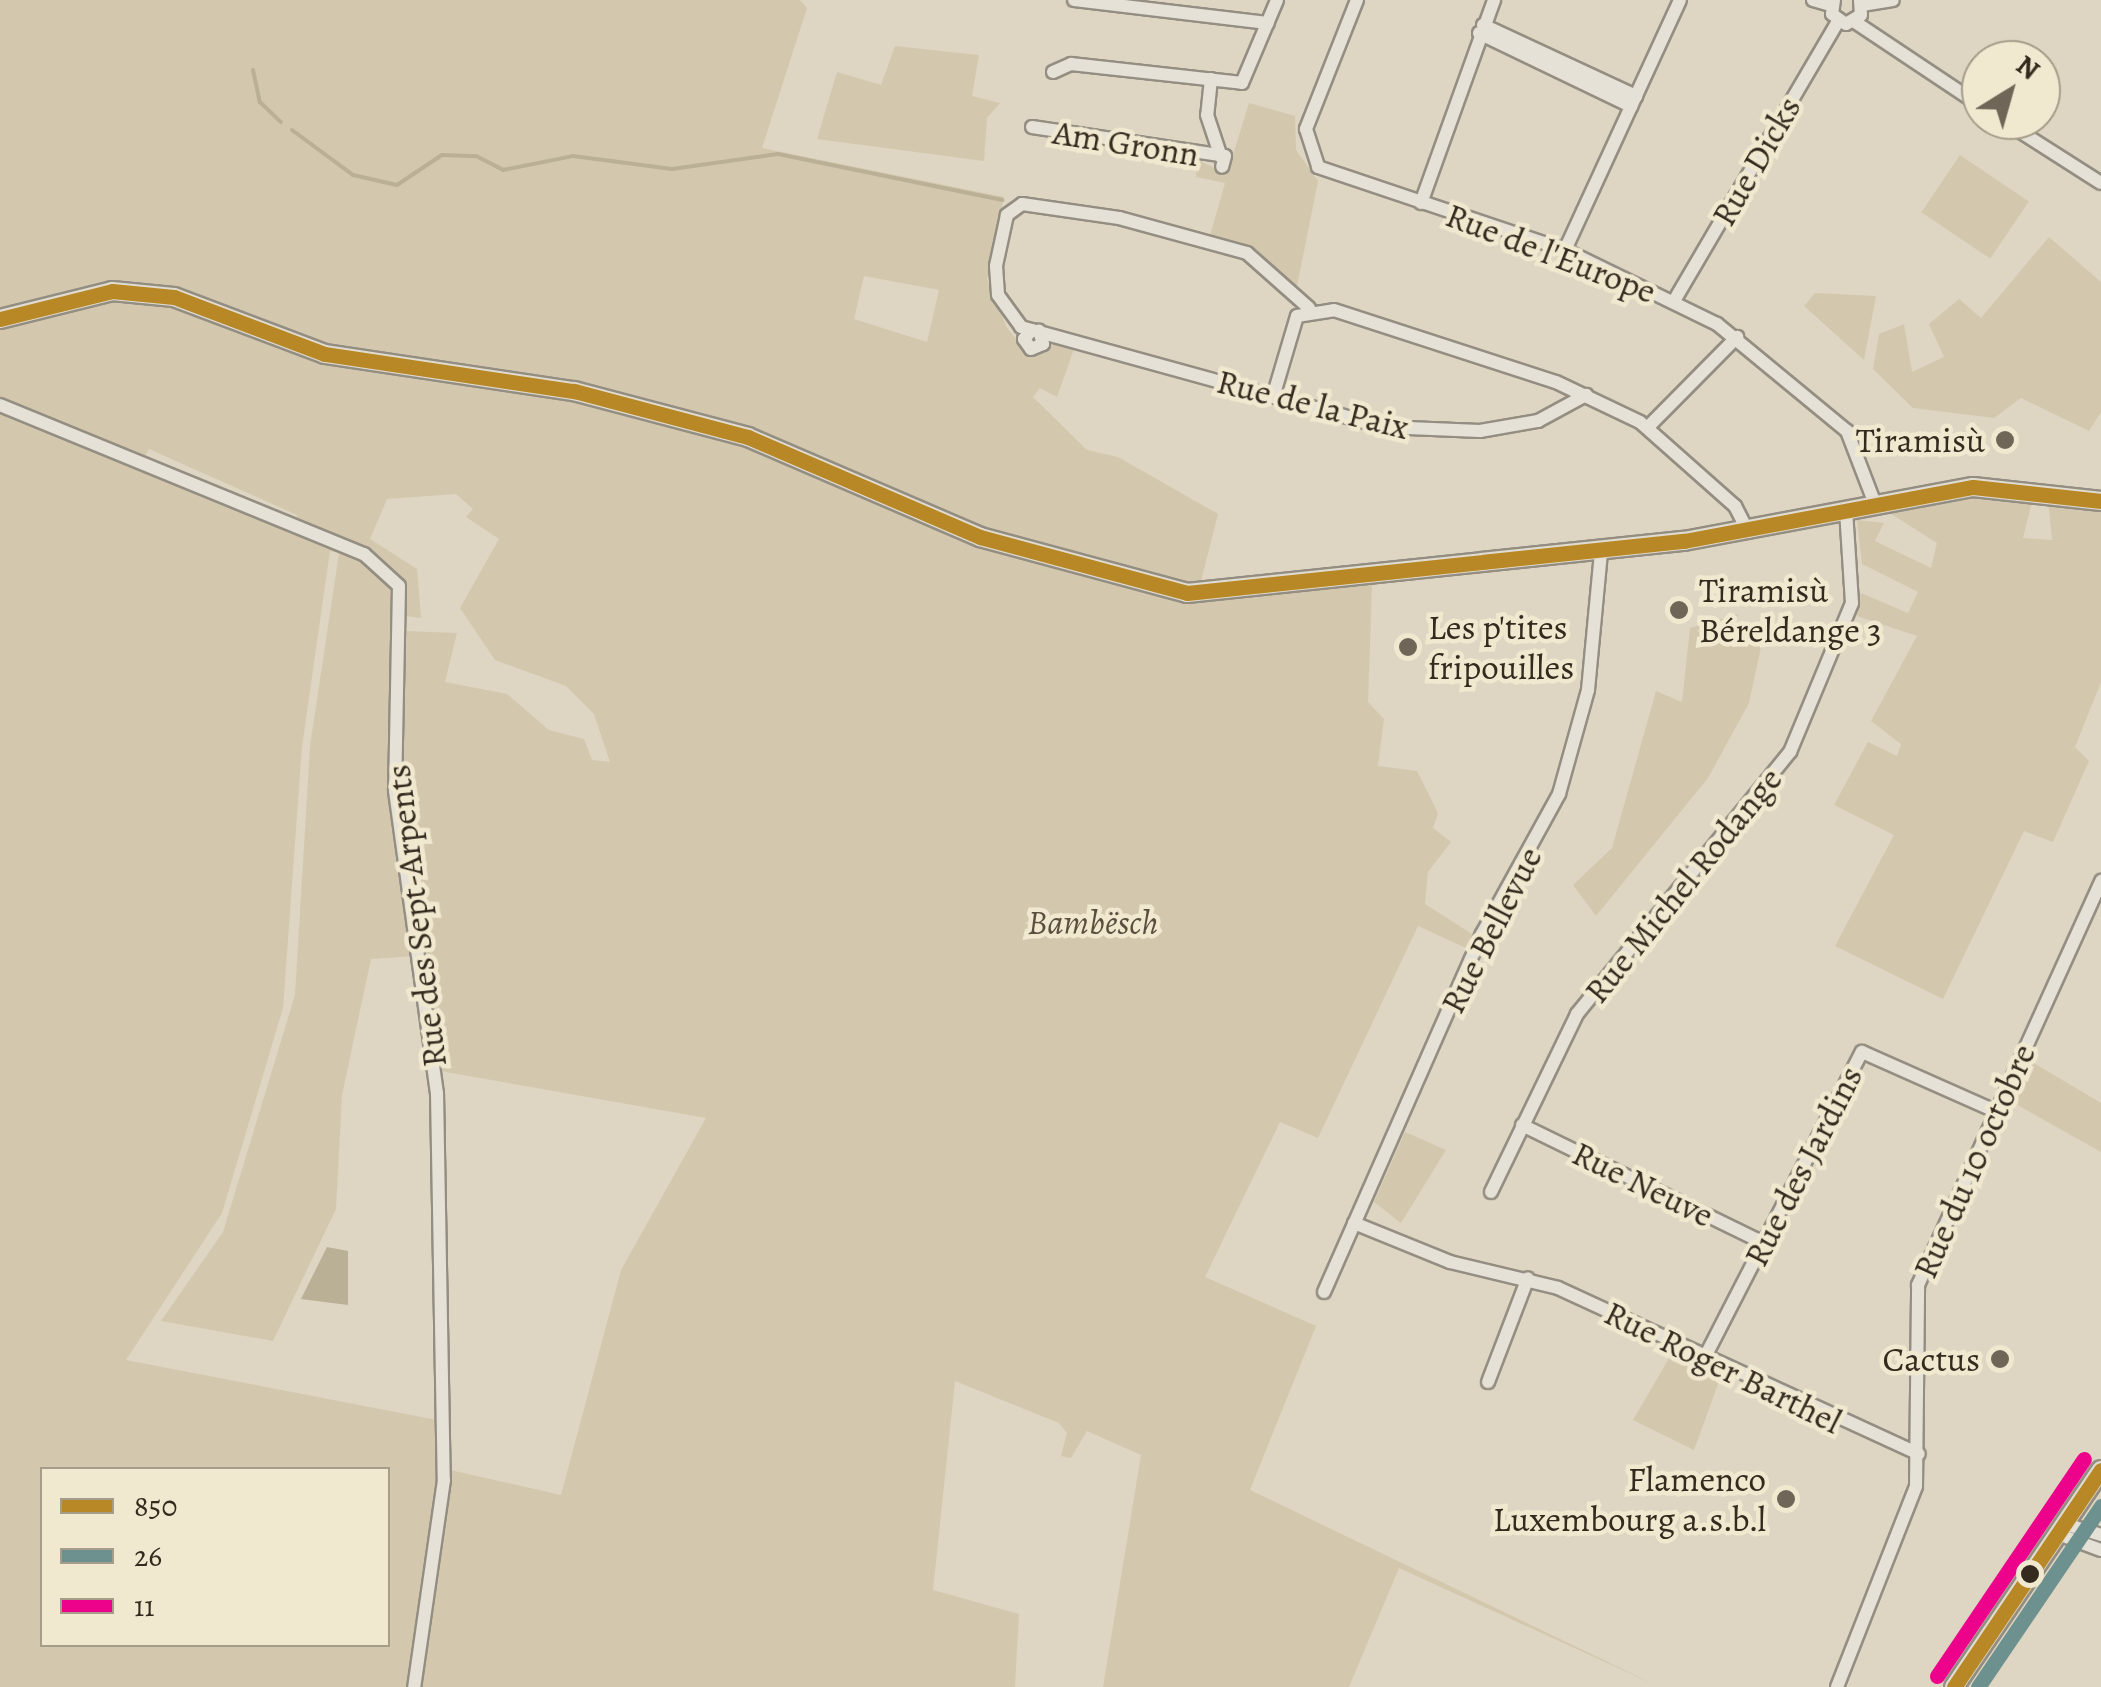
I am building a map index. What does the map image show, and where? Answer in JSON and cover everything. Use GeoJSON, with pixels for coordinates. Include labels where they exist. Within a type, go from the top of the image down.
{"type":"FeatureCollection","features":[{"type":"Feature","properties":{"kind":"main road"},"geometry":{"type":"LineString","coordinates":[[0,319],[112,291],[174,297],[325,354],[574,391],[748,437],[980,537],[1187,593],[1600,552],[1748,532],[1875,504],[2009,486],[2101,501]]}},
{"type":"Feature","properties":{"kind":"main road"},"geometry":{"type":"LineString","coordinates":[[1954,1687],[2101,1470]]}},
{"type":"Feature","properties":{"kind":"street"},"geometry":{"type":"LineString","coordinates":[[1074,0],[1268,23]]}},
{"type":"Feature","properties":{"kind":"street","name":"Am Gronn"},"geometry":{"type":"LineString","coordinates":[[1054,72],[1071,64],[1242,83],[1277,0]]}},
{"type":"Feature","properties":{"kind":"street","name":"Rue de l'Europe"},"geometry":{"type":"LineString","coordinates":[[1357,0],[1313,100],[1306,148],[1331,174],[1565,250],[1674,301],[1738,337],[1847,431],[1875,504]]}},
{"type":"Feature","properties":{"kind":"street"},"geometry":{"type":"LineString","coordinates":[[1421,203],[1494,0]]}},
{"type":"Feature","properties":{"kind":"street"},"geometry":{"type":"LineString","coordinates":[[1565,250],[1680,0]]}},
{"type":"Feature","properties":{"kind":"street"},"geometry":{"type":"LineString","coordinates":[[1813,0],[1832,3],[1838,22],[1855,22],[1961,93]]}},
{"type":"Feature","properties":{"kind":"street"},"geometry":{"type":"LineString","coordinates":[[1855,22],[1861,3],[1893,0]]}},
{"type":"Feature","properties":{"kind":"street","name":"Rue Dicks"},"geometry":{"type":"LineString","coordinates":[[1674,301],[1838,22]]}},
{"type":"Feature","properties":{"kind":"street"},"geometry":{"type":"LineString","coordinates":[[1481,29],[1634,101]]}},
{"type":"Feature","properties":{"kind":"street","name":"Am Gronn"},"geometry":{"type":"LineString","coordinates":[[1032,127],[1221,162],[1207,115],[1211,80]]}},
{"type":"Feature","properties":{"kind":"street"},"geometry":{"type":"LineString","coordinates":[[2033,140],[2101,184]]}},
{"type":"Feature","properties":{"kind":"street","name":"Rue de la Paix"},"geometry":{"type":"LineString","coordinates":[[1309,308],[1247,253],[1136,221],[1022,204],[1007,215],[995,279],[1012,322],[1036,331],[1384,427],[1455,433],[1538,421],[1586,396]]}},
{"type":"Feature","properties":{"kind":"street"},"geometry":{"type":"LineString","coordinates":[[1273,397],[1291,328],[1309,308],[1586,396],[1648,427],[1735,506],[1748,532]]}},
{"type":"Feature","properties":{"kind":"street"},"geometry":{"type":"LineString","coordinates":[[1648,427],[1738,337]]}},
{"type":"Feature","properties":{"kind":"street","name":"Rue des Sept-Arpents"},"geometry":{"type":"LineString","coordinates":[[0,405],[364,554],[399,586],[395,791],[437,1093],[443,1443],[414,1687]]}},
{"type":"Feature","properties":{"kind":"street","name":"Rue Michel Rodange"},"geometry":{"type":"LineString","coordinates":[[1491,1192],[1577,1014],[1790,752],[1852,603],[1846,511]]}},
{"type":"Feature","properties":{"kind":"street","name":"Rue Bellevue"},"geometry":{"type":"LineString","coordinates":[[1324,1292],[1482,934],[1559,794],[1588,690],[1600,552]]}},
{"type":"Feature","properties":{"kind":"street","name":"Rue du 10 octobre"},"geometry":{"type":"LineString","coordinates":[[1837,1687],[1886,1570],[1919,1454],[1914,1303],[1995,1111],[2101,881]]}},
{"type":"Feature","properties":{"kind":"street","name":"Rue des Jardins"},"geometry":{"type":"LineString","coordinates":[[1705,1358],[1862,1052],[1995,1111]]}},
{"type":"Feature","properties":{"kind":"street","name":"Rue Neuve"},"geometry":{"type":"LineString","coordinates":[[1522,1125],[1764,1244]]}},
{"type":"Feature","properties":{"kind":"street","name":"Rue Roger Barthel"},"geometry":{"type":"LineString","coordinates":[[1354,1224],[1450,1262],[1528,1278],[1919,1454]]}},
{"type":"Feature","properties":{"kind":"street"},"geometry":{"type":"LineString","coordinates":[[1488,1382],[1528,1278]]}},
{"type":"Feature","properties":{"kind":"street"},"geometry":{"type":"LineString","coordinates":[[2058,1534],[2101,1535]]}},
{"type":"Feature","properties":{"kind":"street"},"geometry":{"type":"LineString","coordinates":[[2058,1534],[2101,1550]]}},
{"type":"Feature","properties":{"kind":"green space","name":"Bambësch"},"geometry":{"type":"Polygon","coordinates":[[[0,0],[800,0],[807,8],[762,148],[1004,197],[987,279],[1007,328],[1030,355],[1052,343],[1074,349],[1057,397],[1040,388],[1033,397],[1087,450],[1118,457],[1218,514],[1196,601],[1372,585],[1368,702],[1384,719],[1378,766],[1417,771],[1438,813],[1433,828],[1451,842],[1428,872],[1425,904],[1472,934],[1466,948],[1418,926],[1318,1138],[1280,1122],[1205,1277],[1316,1326],[1250,1490],[1660,1687],[1399,1568],[1349,1687],[1103,1687],[1141,1455],[1087,1431],[1071,1458],[1061,1456],[1067,1433],[1059,1423],[955,1381],[933,1590],[1019,1614],[1015,1687],[0,1687],[0,0]],[[864,276],[854,319],[927,342],[939,290],[864,276]],[[149,449],[143,461],[294,527],[297,515],[149,449]],[[456,494],[387,499],[370,539],[417,569],[421,618],[406,616],[405,631],[457,633],[445,682],[507,694],[549,730],[584,739],[592,760],[610,762],[594,714],[566,686],[495,660],[460,608],[499,539],[466,517],[473,509],[456,494]],[[330,551],[302,747],[283,1008],[222,1213],[126,1360],[437,1420],[431,1090],[414,956],[371,959],[342,1095],[336,1209],[273,1341],[161,1321],[223,1232],[295,995],[310,746],[339,553],[330,551]],[[440,1071],[450,1470],[561,1495],[621,1270],[706,1118],[440,1071]]]}},
{"type":"Feature","properties":{"kind":"green space"},"geometry":{"type":"Polygon","coordinates":[[[895,46],[979,55],[972,96],[1000,103],[987,118],[984,161],[817,139],[837,72],[881,85],[895,46]]]}},
{"type":"Feature","properties":{"kind":"green space"},"geometry":{"type":"Polygon","coordinates":[[[1249,103],[1295,116],[1296,150],[1318,181],[1297,286],[1251,248],[1210,236],[1225,183],[1196,177],[1198,160],[1227,174],[1249,103]]]}},
{"type":"Feature","properties":{"kind":"green space"},"geometry":{"type":"Polygon","coordinates":[[[1960,155],[2029,201],[1990,259],[1921,212],[1960,155]]]}},
{"type":"Feature","properties":{"kind":"green space"},"geometry":{"type":"Polygon","coordinates":[[[2049,237],[2101,282],[2101,412],[2089,431],[2021,398],[1994,418],[1913,408],[1873,369],[1879,334],[1904,324],[1912,372],[1944,357],[1929,324],[1959,299],[1981,318],[2049,237]]]}},
{"type":"Feature","properties":{"kind":"green space"},"geometry":{"type":"Polygon","coordinates":[[[1815,293],[1876,296],[1864,360],[1804,306],[1815,293]]]}},
{"type":"Feature","properties":{"kind":"green space"},"geometry":{"type":"Polygon","coordinates":[[[1978,495],[2032,502],[2023,538],[2052,540],[2048,498],[2101,510],[2101,682],[2075,747],[2089,761],[2053,842],[2024,831],[1943,999],[1835,946],[1894,835],[1834,805],[1868,742],[1897,756],[1901,744],[1871,721],[1917,636],[1857,616],[1861,593],[1908,613],[1918,592],[1862,564],[1857,520],[1884,523],[1875,541],[1931,568],[1937,543],[1885,510],[1978,495]]]}},
{"type":"Feature","properties":{"kind":"green space"},"geometry":{"type":"Polygon","coordinates":[[[1738,614],[1733,641],[1761,647],[1749,703],[1708,778],[1596,916],[1573,885],[1612,848],[1656,691],[1682,702],[1690,628],[1738,614]]]}},
{"type":"Feature","properties":{"kind":"green space"},"geometry":{"type":"Polygon","coordinates":[[[2032,1062],[2101,1103],[2101,1152],[2012,1102],[2032,1062]]]}},
{"type":"Feature","properties":{"kind":"green space"},"geometry":{"type":"Polygon","coordinates":[[[1405,1132],[1446,1150],[1401,1223],[1374,1202],[1405,1132]]]}},
{"type":"Feature","properties":{"kind":"green space"},"geometry":{"type":"Polygon","coordinates":[[[1671,1355],[1721,1376],[1694,1450],[1633,1420],[1671,1355]]]}},
{"type":"Feature","properties":{"kind":"shaded area"},"geometry":{"type":"Polygon","coordinates":[[[327,1247],[348,1251],[348,1305],[301,1299],[327,1247]]]}},
{"type":"Feature","properties":{"kind":"waterway"},"geometry":{"type":"LineString","coordinates":[[253,70],[260,102],[281,122]]}},
{"type":"Feature","properties":{"kind":"waterway"},"geometry":{"type":"LineString","coordinates":[[292,130],[353,175],[397,185],[442,155],[476,156],[503,170],[573,156],[672,169],[778,154],[1002,200]]}},
{"type":"Feature","properties":{"kind":"transit line","name":"850"},"geometry":{"type":"LineString","coordinates":[[0,319],[112,291],[174,297],[325,354],[574,391],[748,437],[980,537],[1187,593],[1684,541],[1973,487],[2101,501]]}},
{"type":"Feature","properties":{"kind":"transit line","name":"11"},"geometry":{"type":"LineString","coordinates":[[1937,1676],[2084,1459]]}},
{"type":"Feature","properties":{"kind":"transit line","name":"850"},"geometry":{"type":"LineString","coordinates":[[1954,1687],[2101,1470]]}},
{"type":"Feature","properties":{"kind":"transit line","name":"26"},"geometry":{"type":"LineString","coordinates":[[1978,1687],[2101,1506]]}},
{"type":"Feature","properties":{"kind":"place","name":"Tiramisù"},"geometry":{"type":"Point","coordinates":[2005,440]}},
{"type":"Feature","properties":{"kind":"place","name":"Tiramisù Béreldange 3"},"geometry":{"type":"Point","coordinates":[1679,610]}},
{"type":"Feature","properties":{"kind":"place","name":"Les p'tites fripouilles"},"geometry":{"type":"Point","coordinates":[1408,647]}},
{"type":"Feature","properties":{"kind":"place","name":"Cactus"},"geometry":{"type":"Point","coordinates":[2000,1359]}},
{"type":"Feature","properties":{"kind":"place","name":"Flamenco Luxembourg a.s.b.l"},"geometry":{"type":"Point","coordinates":[1786,1499]}}]}
